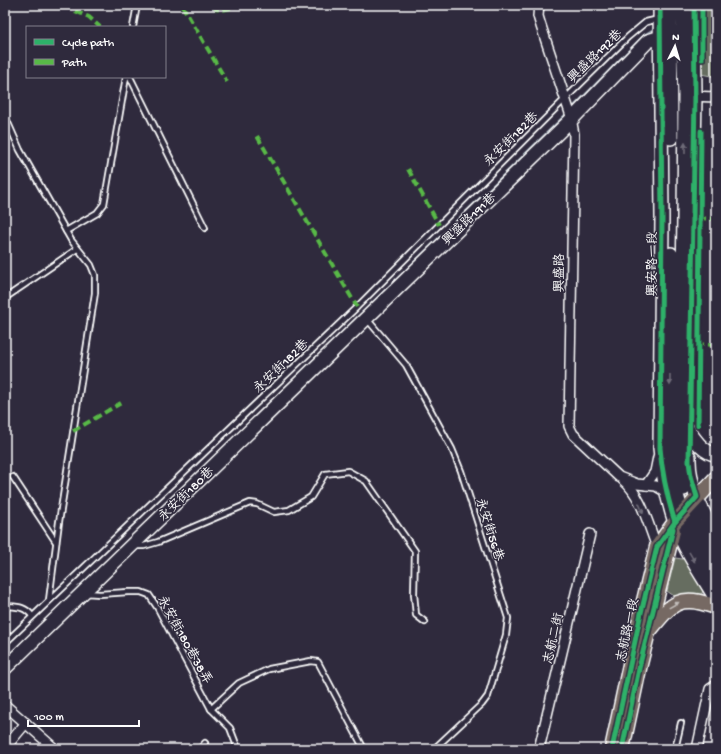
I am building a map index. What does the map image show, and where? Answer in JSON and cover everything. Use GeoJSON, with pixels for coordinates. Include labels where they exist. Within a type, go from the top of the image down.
{"type":"FeatureCollection","features":[{"type":"Feature","properties":{"kind":"main road","name":"志航路一段"},"geometry":{"type":"LineString","coordinates":[[612,749],[641,613],[657,547],[686,510],[716,478]]}},
{"type":"Feature","properties":{"kind":"main road","name":"志航路一段"},"geometry":{"type":"LineString","coordinates":[[622,749],[648,633],[686,510]]}},
{"type":"Feature","properties":{"kind":"main road"},"geometry":{"type":"LineString","coordinates":[[648,633],[669,607],[681,601],[693,600],[716,606]]}},
{"type":"Feature","properties":{"kind":"street","name":"興盛路"},"geometry":{"type":"LineString","coordinates":[[540,5],[538,16],[571,116],[574,134],[569,426],[573,434],[619,477],[637,484],[656,486],[666,492]]}},
{"type":"Feature","properties":{"kind":"street","name":"興安路一段"},"geometry":{"type":"LineString","coordinates":[[660,5],[661,19],[678,33]]}},
{"type":"Feature","properties":{"kind":"street","name":"興安路一段"},"geometry":{"type":"LineString","coordinates":[[670,5],[678,33],[690,96],[689,218],[676,344],[670,457],[675,490],[686,510]]}},
{"type":"Feature","properties":{"kind":"street","name":"興安路一段"},"geometry":{"type":"LineString","coordinates":[[682,5],[678,33],[666,218],[676,344],[685,426],[680,451],[686,510]]}},
{"type":"Feature","properties":{"kind":"street","name":"興安路一段"},"geometry":{"type":"LineString","coordinates":[[678,33],[694,5]]}},
{"type":"Feature","properties":{"kind":"street","name":"興盛路191巷"},"geometry":{"type":"LineString","coordinates":[[365,318],[648,41],[678,33]]}},
{"type":"Feature","properties":{"kind":"street"},"geometry":{"type":"LineString","coordinates":[[690,96],[716,97]]}},
{"type":"Feature","properties":{"kind":"street","name":"永安街180巷"},"geometry":{"type":"LineString","coordinates":[[5,668],[365,318]]}},
{"type":"Feature","properties":{"kind":"street","name":"興安路一段"},"geometry":{"type":"LineString","coordinates":[[676,344],[660,448],[666,492],[686,510]]}},
{"type":"Feature","properties":{"kind":"street"},"geometry":{"type":"LineString","coordinates":[[685,426],[696,442],[704,450],[712,454],[716,454]]}},
{"type":"Feature","properties":{"kind":"street"},"geometry":{"type":"LineString","coordinates":[[646,485],[655,472],[660,448]]}},
{"type":"Feature","properties":{"kind":"street"},"geometry":{"type":"LineString","coordinates":[[619,477],[628,484],[640,504],[657,547]]}},
{"type":"Feature","properties":{"kind":"street"},"geometry":{"type":"LineString","coordinates":[[686,510],[707,520],[716,536]]}},
{"type":"Feature","properties":{"kind":"street"},"geometry":{"type":"LineString","coordinates":[[686,510],[716,558]]}},
{"type":"Feature","properties":{"kind":"street"},"geometry":{"type":"LineString","coordinates":[[686,510],[691,535],[716,578]]}},
{"type":"Feature","properties":{"kind":"street"},"geometry":{"type":"LineString","coordinates":[[686,510],[682,541],[716,599]]}},
{"type":"Feature","properties":{"kind":"street","name":"志航二街"},"geometry":{"type":"LineString","coordinates":[[539,749],[590,534]]}},
{"type":"Feature","properties":{"kind":"street"},"geometry":{"type":"LineString","coordinates":[[697,749],[710,689],[716,685]]}},
{"type":"Feature","properties":{"kind":"street"},"geometry":{"type":"LineString","coordinates":[[5,705],[55,749]]}},
{"type":"Feature","properties":{"kind":"street"},"geometry":{"type":"LineString","coordinates":[[5,748],[26,723]]}},
{"type":"Feature","properties":{"kind":"lane"},"geometry":{"type":"LineString","coordinates":[[133,26],[137,5]]}},
{"type":"Feature","properties":{"kind":"lane","name":"興盛路192巷"},"geometry":{"type":"LineString","coordinates":[[566,101],[628,37],[646,22],[661,19]]}},
{"type":"Feature","properties":{"kind":"lane"},"geometry":{"type":"LineString","coordinates":[[66,231],[97,213],[104,204],[126,78]]}},
{"type":"Feature","properties":{"kind":"lane"},"geometry":{"type":"LineString","coordinates":[[130,78],[205,228]]}},
{"type":"Feature","properties":{"kind":"lane","name":"永安街182巷"},"geometry":{"type":"LineString","coordinates":[[5,643],[357,307],[566,101]]}},
{"type":"Feature","properties":{"kind":"lane"},"geometry":{"type":"LineString","coordinates":[[5,116],[20,150],[71,240],[91,265],[95,275],[95,293],[56,542],[49,600]]}},
{"type":"Feature","properties":{"kind":"lane"},"geometry":{"type":"LineString","coordinates":[[5,298],[78,248]]}},
{"type":"Feature","properties":{"kind":"lane","name":"永安街56巷"},"geometry":{"type":"LineString","coordinates":[[365,318],[406,365],[452,449],[461,471],[508,618],[506,635],[488,696],[434,749]]}},
{"type":"Feature","properties":{"kind":"lane"},"geometry":{"type":"LineString","coordinates":[[131,546],[144,546],[158,542],[250,503],[257,504],[274,512],[289,510],[311,497],[325,474],[348,471],[366,482],[415,551],[414,594],[416,615],[425,622]]}},
{"type":"Feature","properties":{"kind":"lane"},"geometry":{"type":"LineString","coordinates":[[13,477],[56,542]]}},
{"type":"Feature","properties":{"kind":"lane","name":"永安街180巷38弄"},"geometry":{"type":"LineString","coordinates":[[84,592],[100,594],[141,592],[149,595],[157,606],[211,709],[230,728],[238,749]]}},
{"type":"Feature","properties":{"kind":"lane"},"geometry":{"type":"LineString","coordinates":[[5,606],[21,607],[28,610],[32,616]]}},
{"type":"Feature","properties":{"kind":"lane","name":"永安街180巷38弄"},"geometry":{"type":"LineString","coordinates":[[211,709],[239,683],[269,669],[311,661],[318,662],[364,749]]}},
{"type":"Feature","properties":{"kind":"lane"},"geometry":{"type":"LineString","coordinates":[[675,749],[681,723]]}},
{"type":"Feature","properties":{"kind":"lane"},"geometry":{"type":"LineString","coordinates":[[200,749],[205,743]]}},
{"type":"Feature","properties":{"kind":"green space"},"geometry":{"type":"Polygon","coordinates":[[[702,5],[716,5],[716,77],[701,74],[702,5]]]}},
{"type":"Feature","properties":{"kind":"green space"},"geometry":{"type":"Polygon","coordinates":[[[675,558],[690,560],[704,588],[701,596],[690,594],[674,596],[667,591],[675,558]]]}},
{"type":"Feature","properties":{"kind":"waterway"},"geometry":{"type":"LineString","coordinates":[[572,108],[644,35],[655,28]]}},
{"type":"Feature","properties":{"kind":"waterway"},"geometry":{"type":"LineString","coordinates":[[260,412],[566,114]]}},
{"type":"Feature","properties":{"kind":"marked path"},"geometry":{"type":"LineString","coordinates":[[182,5],[227,82]]}},
{"type":"Feature","properties":{"kind":"marked path"},"geometry":{"type":"LineString","coordinates":[[213,5],[216,9],[222,10],[235,7]]}},
{"type":"Feature","properties":{"kind":"marked path"},"geometry":{"type":"LineString","coordinates":[[75,11],[89,17],[99,26]]}},
{"type":"Feature","properties":{"kind":"marked path"},"geometry":{"type":"LineString","coordinates":[[257,136],[357,307]]}},
{"type":"Feature","properties":{"kind":"marked path"},"geometry":{"type":"LineString","coordinates":[[408,169],[439,225]]}},
{"type":"Feature","properties":{"kind":"marked path"},"geometry":{"type":"LineString","coordinates":[[698,218],[716,219]]}},
{"type":"Feature","properties":{"kind":"marked path"},"geometry":{"type":"LineString","coordinates":[[696,344],[716,345]]}},
{"type":"Feature","properties":{"kind":"marked path"},"geometry":{"type":"LineString","coordinates":[[73,431],[121,403]]}},
{"type":"Feature","properties":{"kind":"cycle path"},"geometry":{"type":"LineString","coordinates":[[660,5],[662,218],[660,448],[665,485],[675,522]]}},
{"type":"Feature","properties":{"kind":"cycle path"},"geometry":{"type":"LineString","coordinates":[[612,749],[641,613],[657,547],[675,522],[697,497],[689,462],[695,96],[694,5]]}},
{"type":"Feature","properties":{"kind":"cycle path"},"geometry":{"type":"LineString","coordinates":[[702,5],[702,59]]}},
{"type":"Feature","properties":{"kind":"cycle path"},"geometry":{"type":"LineString","coordinates":[[698,425],[701,131]]}},
{"type":"Feature","properties":{"kind":"cycle path"},"geometry":{"type":"LineString","coordinates":[[622,749],[640,664],[673,529]]}}]}
